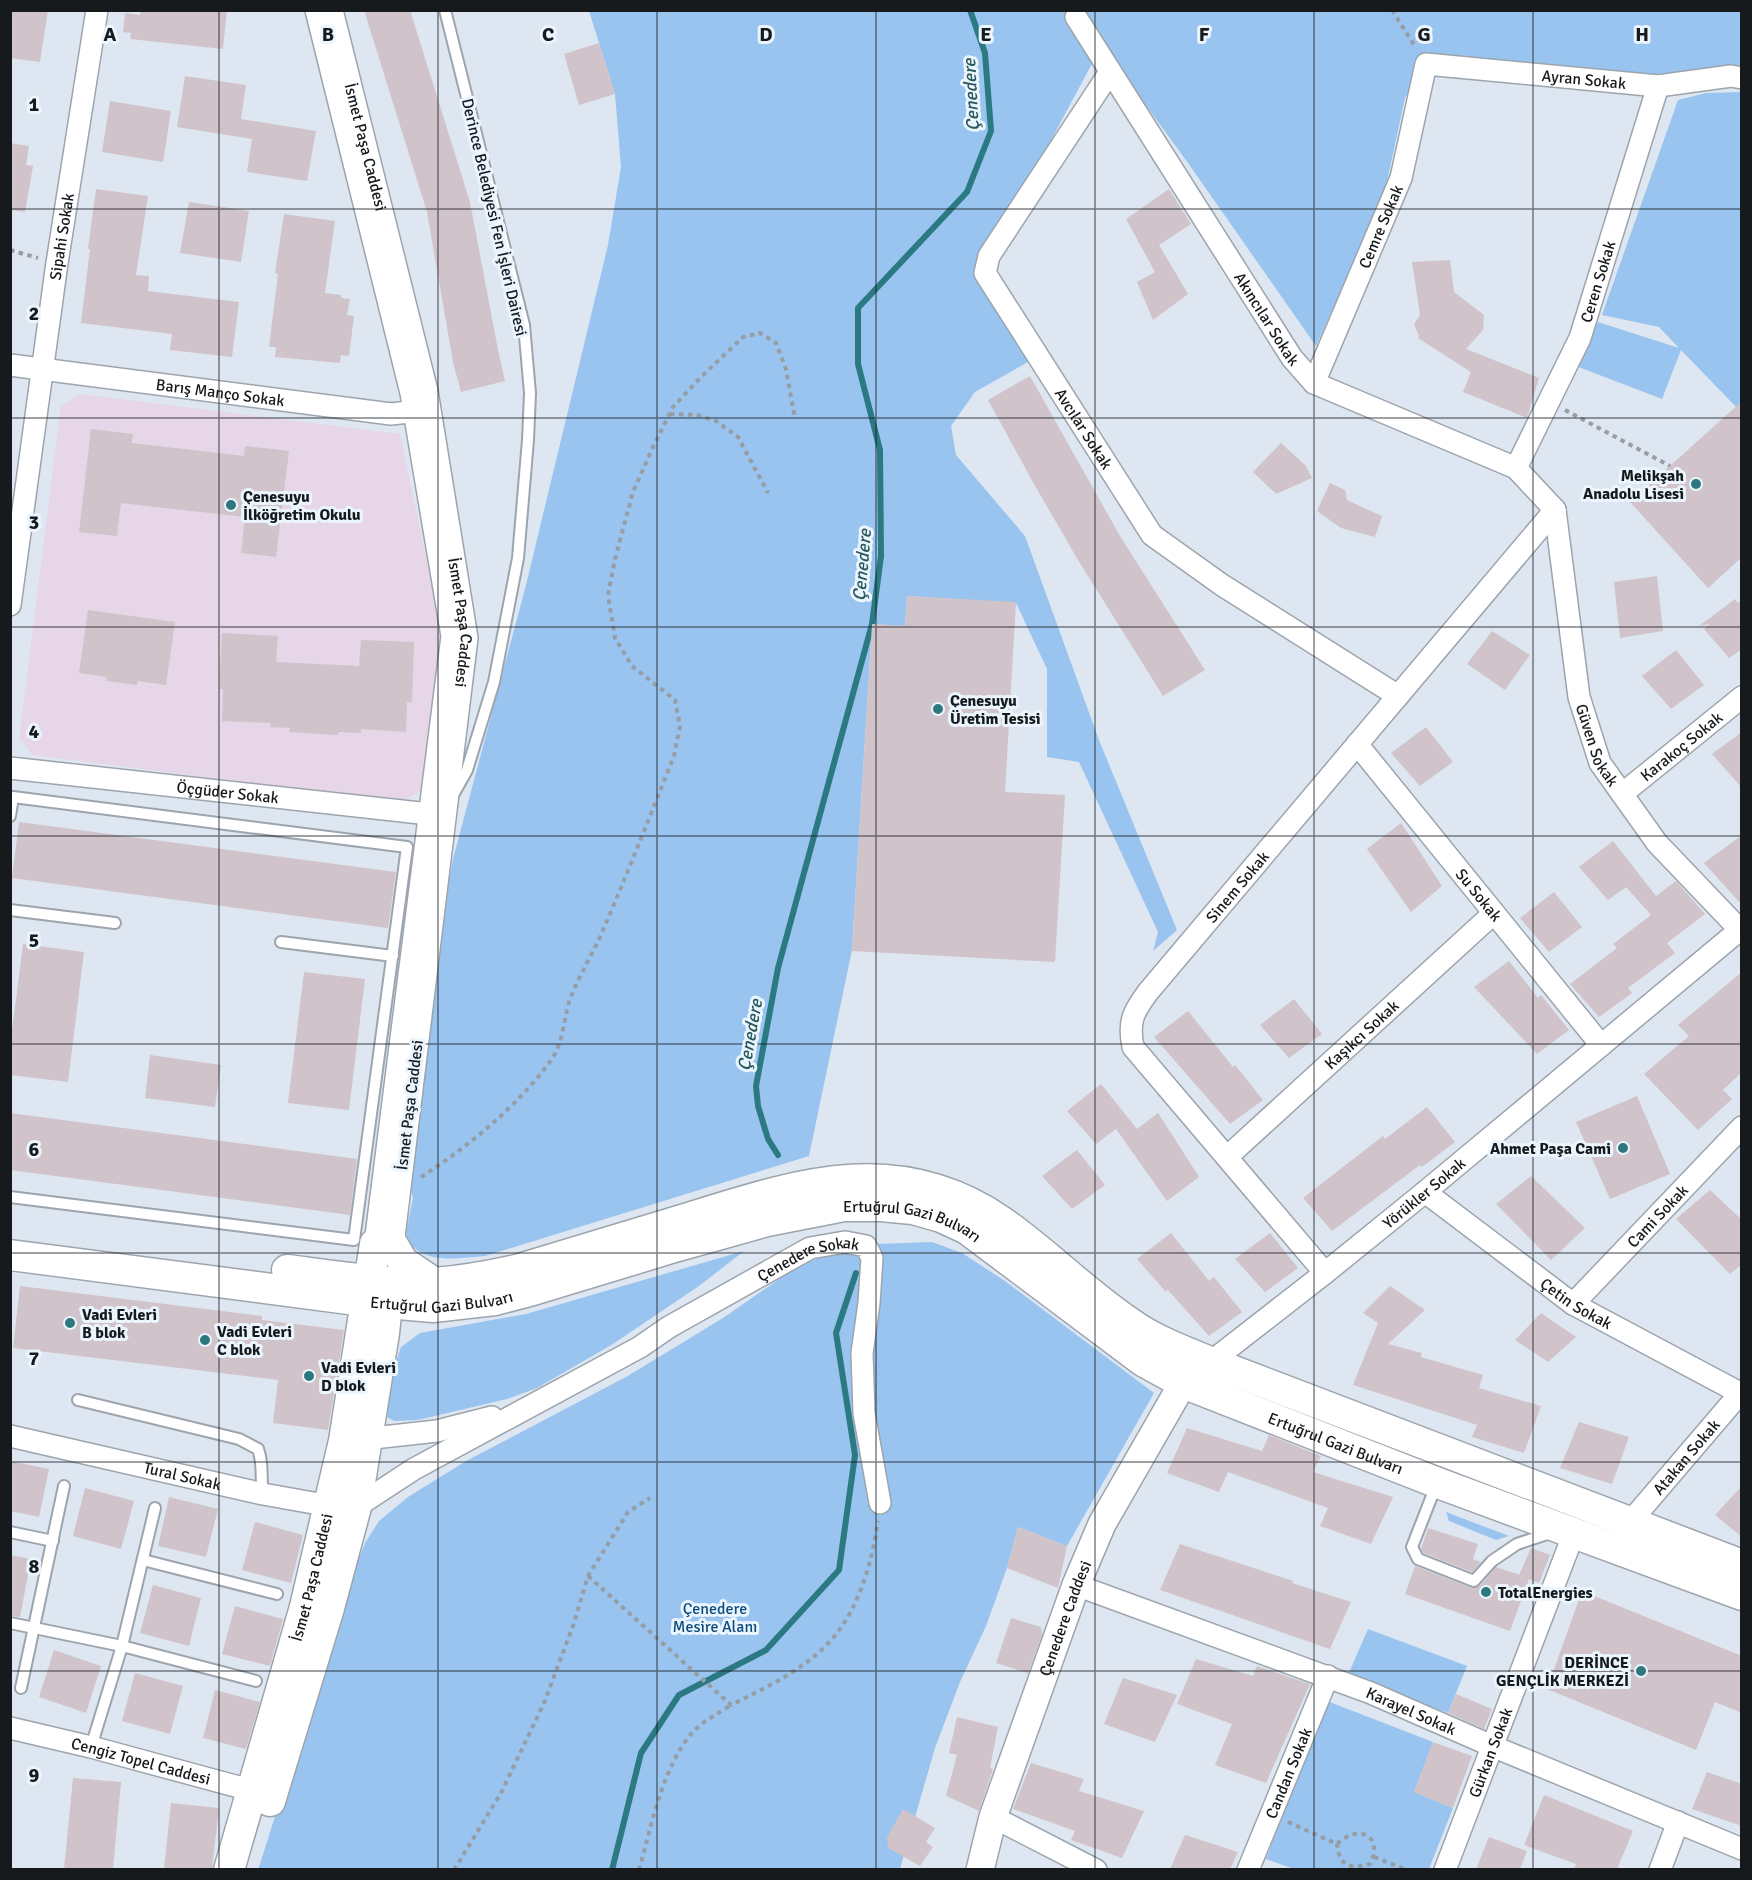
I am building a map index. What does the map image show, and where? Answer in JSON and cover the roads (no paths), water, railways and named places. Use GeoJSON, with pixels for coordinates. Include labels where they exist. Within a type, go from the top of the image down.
{"type":"FeatureCollection","features":[{"type":"Feature","properties":{"kind":"main road","name":"Ertuğrul Gazi Bulvarı"},"geometry":{"type":"LineString","coordinates":[[10,1235],[313,1284],[376,1304],[434,1295],[482,1277],[516,1270],[803,1185],[843,1180],[885,1180],[920,1184],[971,1203],[1002,1222],[1102,1303],[1134,1326],[1163,1342],[1742,1565]]}},
{"type":"Feature","properties":{"kind":"main road","name":"Ertuğrul Gazi Bulvarı"},"geometry":{"type":"LineString","coordinates":[[434,1295],[495,1300],[670,1248],[798,1214],[844,1206],[913,1209],[941,1217],[967,1229],[1143,1361],[1183,1383],[1438,1483],[1742,1595]]}},
{"type":"Feature","properties":{"kind":"main road"},"geometry":{"type":"LineString","coordinates":[[384,1244],[434,1295],[405,1318],[376,1304],[352,1313],[313,1284],[347,1266],[384,1244]]}},
{"type":"Feature","properties":{"kind":"main road","name":"İsmet Paşa Caddesi"},"geometry":{"type":"LineString","coordinates":[[249,1869],[262,1793],[305,1607],[343,1506],[356,1439],[384,1244]]}},
{"type":"Feature","properties":{"kind":"main road","name":"Ertuğrul Gazi Bulvarı"},"geometry":{"type":"LineString","coordinates":[[10,1255],[313,1284]]}},
{"type":"Feature","properties":{"kind":"main road","name":"İsmet Paşa Caddesi"},"geometry":{"type":"LineString","coordinates":[[229,1869],[262,1793]]}},
{"type":"Feature","properties":{"kind":"street","name":"Sipahi Sokak"},"geometry":{"type":"LineString","coordinates":[[10,605],[57,263],[97,10]]}},
{"type":"Feature","properties":{"kind":"street","name":"İsmet Paşa Caddesi"},"geometry":{"type":"LineString","coordinates":[[316,10],[422,411],[452,636],[399,1191],[384,1244]]}},
{"type":"Feature","properties":{"kind":"street","name":"İsmet Paşa Caddesi"},"geometry":{"type":"LineString","coordinates":[[332,10],[427,391],[422,411]]}},
{"type":"Feature","properties":{"kind":"street","name":"Akıncılar Sokak"},"geometry":{"type":"LineString","coordinates":[[1076,17],[1292,358],[1314,383],[1516,468],[1556,510]]}},
{"type":"Feature","properties":{"kind":"street","name":"Ayran Sokak"},"geometry":{"type":"LineString","coordinates":[[1426,64],[1658,86],[1731,76],[1742,78]]}},
{"type":"Feature","properties":{"kind":"street","name":"Cemre Sokak"},"geometry":{"type":"LineString","coordinates":[[1314,383],[1401,178],[1426,64]]}},
{"type":"Feature","properties":{"kind":"street","name":"Avcılar Sokak"},"geometry":{"type":"LineString","coordinates":[[1110,72],[989,256],[985,273],[1152,535],[1222,585],[1398,696]]}},
{"type":"Feature","properties":{"kind":"street","name":"Ceren Sokak"},"geometry":{"type":"LineString","coordinates":[[1516,468],[1580,338],[1658,86]]}},
{"type":"Feature","properties":{"kind":"street","name":"Barış Manço Sokak"},"geometry":{"type":"LineString","coordinates":[[10,365],[391,414],[422,411]]}},
{"type":"Feature","properties":{"kind":"street","name":"Sinem Sokak"},"geometry":{"type":"LineString","coordinates":[[1325,1273],[1133,1047],[1131,1022],[1136,1008],[1148,992],[1556,510]]}},
{"type":"Feature","properties":{"kind":"street","name":"Güven Sokak"},"geometry":{"type":"LineString","coordinates":[[1556,510],[1579,697],[1600,763],[1657,843],[1741,930]]}},
{"type":"Feature","properties":{"kind":"street","name":"Karakoç Sokak"},"geometry":{"type":"LineString","coordinates":[[1622,794],[1742,697]]}},
{"type":"Feature","properties":{"kind":"street","name":"Su Sokak"},"geometry":{"type":"LineString","coordinates":[[1357,744],[1601,1045]]}},
{"type":"Feature","properties":{"kind":"street","name":"Öçgüder Sokak"},"geometry":{"type":"LineString","coordinates":[[10,768],[437,811]]}},
{"type":"Feature","properties":{"kind":"street","name":"İsmet Paşa Caddesi"},"geometry":{"type":"LineString","coordinates":[[384,1244],[437,811]]}},
{"type":"Feature","properties":{"kind":"street","name":"Kaşıkcı Sokak"},"geometry":{"type":"LineString","coordinates":[[1227,1157],[1494,913]]}},
{"type":"Feature","properties":{"kind":"street","name":"Yörükler Sokak"},"geometry":{"type":"LineString","coordinates":[[1183,1383],[1425,1192],[1741,930]]}},
{"type":"Feature","properties":{"kind":"street","name":"Cami Sokak"},"geometry":{"type":"LineString","coordinates":[[1573,1304],[1742,1127]]}},
{"type":"Feature","properties":{"kind":"street","name":"Çetin Sokak"},"geometry":{"type":"LineString","coordinates":[[1425,1192],[1573,1304],[1741,1392]]}},
{"type":"Feature","properties":{"kind":"street","name":"Çenedere Sokak"},"geometry":{"type":"LineString","coordinates":[[343,1506],[640,1347],[669,1326],[810,1248],[845,1242],[866,1246],[872,1258],[869,1303],[861,1353],[864,1413],[880,1503]]}},
{"type":"Feature","properties":{"kind":"street","name":"Çenedere Caddesi"},"geometry":{"type":"LineString","coordinates":[[980,1869],[993,1817],[1076,1585],[1102,1524],[1183,1383]]}},
{"type":"Feature","properties":{"kind":"street","name":"Atakan Sokak"},"geometry":{"type":"LineString","coordinates":[[1630,1522],[1741,1392]]}},
{"type":"Feature","properties":{"kind":"street","name":"Çenedere Sokak"},"geometry":{"type":"LineString","coordinates":[[356,1439],[436,1431],[525,1409]]}},
{"type":"Feature","properties":{"kind":"street","name":"Tural Sokak"},"geometry":{"type":"LineString","coordinates":[[10,1436],[263,1494],[343,1506]]}},
{"type":"Feature","properties":{"kind":"street","name":"Gürkan Sokak"},"geometry":{"type":"LineString","coordinates":[[1445,1869],[1492,1746],[1568,1531]]}},
{"type":"Feature","properties":{"kind":"street","name":"Karayel Sokak"},"geometry":{"type":"LineString","coordinates":[[1076,1585],[1371,1693],[1492,1746],[1742,1849]]}},
{"type":"Feature","properties":{"kind":"street","name":"Candan Sokak"},"geometry":{"type":"LineString","coordinates":[[1248,1869],[1328,1676]]}},
{"type":"Feature","properties":{"kind":"street","name":"Cengiz Topel Caddesi"},"geometry":{"type":"LineString","coordinates":[[10,1728],[91,1747],[262,1793]]}},
{"type":"Feature","properties":{"kind":"street"},"geometry":{"type":"LineString","coordinates":[[993,1817],[1096,1869]]}},
{"type":"Feature","properties":{"kind":"street"},"geometry":{"type":"LineString","coordinates":[[1660,1869],[1677,1822]]}},
{"type":"Feature","properties":{"kind":"lane","name":"Derince Belediyesi Fen İşleri Dairesi"},"geometry":{"type":"LineString","coordinates":[[437,811],[467,770],[494,682],[518,558],[530,393],[524,325],[445,10]]}},
{"type":"Feature","properties":{"kind":"lane"},"geometry":{"type":"LineString","coordinates":[[10,816],[13,797],[407,847],[354,1240],[10,1197]]}},
{"type":"Feature","properties":{"kind":"lane"},"geometry":{"type":"LineString","coordinates":[[10,910],[115,923]]}},
{"type":"Feature","properties":{"kind":"lane"},"geometry":{"type":"LineString","coordinates":[[280,942],[393,956]]}},
{"type":"Feature","properties":{"kind":"lane"},"geometry":{"type":"LineString","coordinates":[[78,1400],[238,1439],[258,1449],[263,1461],[261,1482],[263,1494]]}},
{"type":"Feature","properties":{"kind":"lane"},"geometry":{"type":"LineString","coordinates":[[1438,1483],[1412,1547],[1418,1559],[1474,1581],[1492,1561],[1517,1544],[1568,1531]]}},
{"type":"Feature","properties":{"kind":"lane"},"geometry":{"type":"LineString","coordinates":[[21,1688],[64,1486]]}},
{"type":"Feature","properties":{"kind":"lane"},"geometry":{"type":"LineString","coordinates":[[91,1747],[122,1646],[155,1508]]}},
{"type":"Feature","properties":{"kind":"lane"},"geometry":{"type":"LineString","coordinates":[[10,1532],[53,1541]]}},
{"type":"Feature","properties":{"kind":"lane"},"geometry":{"type":"LineString","coordinates":[[143,1560],[277,1594]]}},
{"type":"Feature","properties":{"kind":"lane"},"geometry":{"type":"LineString","coordinates":[[10,1623],[122,1646],[256,1681]]}},
{"type":"Feature","properties":{"kind":"waterway","name":"Çenedere"},"geometry":{"type":"LineString","coordinates":[[778,1155],[768,1139],[758,1106],[756,1086],[778,968],[872,624],[881,556],[880,450],[858,364],[858,308],[967,192],[991,131],[985,53],[970,10]]}},
{"type":"Feature","properties":{"kind":"waterway"},"geometry":{"type":"LineString","coordinates":[[612,1870],[641,1753],[679,1695],[766,1650],[839,1570],[855,1455],[836,1333],[856,1273]]}},
{"type":"Feature","properties":{"kind":"place","name":"Melikşah Anadolu Lisesi"},"geometry":{"type":"Point","coordinates":[1696,484]}},
{"type":"Feature","properties":{"kind":"place","name":"Çenesuyu İlköğretim Okulu"},"geometry":{"type":"Point","coordinates":[231,505]}},
{"type":"Feature","properties":{"kind":"place","name":"Çenesuyu Üretim Tesisi"},"geometry":{"type":"Point","coordinates":[938,709]}},
{"type":"Feature","properties":{"kind":"place","name":"Ahmet Paşa Cami"},"geometry":{"type":"Point","coordinates":[1623,1148]}},
{"type":"Feature","properties":{"kind":"place","name":"Vadi Evleri B blok"},"geometry":{"type":"Point","coordinates":[70,1323]}},
{"type":"Feature","properties":{"kind":"place","name":"Vadi Evleri C blok"},"geometry":{"type":"Point","coordinates":[205,1340]}},
{"type":"Feature","properties":{"kind":"place","name":"Vadi Evleri D blok"},"geometry":{"type":"Point","coordinates":[309,1376]}},
{"type":"Feature","properties":{"kind":"place","name":"TotalEnergies"},"geometry":{"type":"Point","coordinates":[1486,1592]}},
{"type":"Feature","properties":{"kind":"place","name":"DERİNCE GENÇLİK MERKEZİ"},"geometry":{"type":"Point","coordinates":[1641,1671]}},
{"type":"Feature","properties":{"kind":"park label","name":"Çenedere Mesire Alanı"},"geometry":{"type":"Point","coordinates":[715,1617]}}]}
